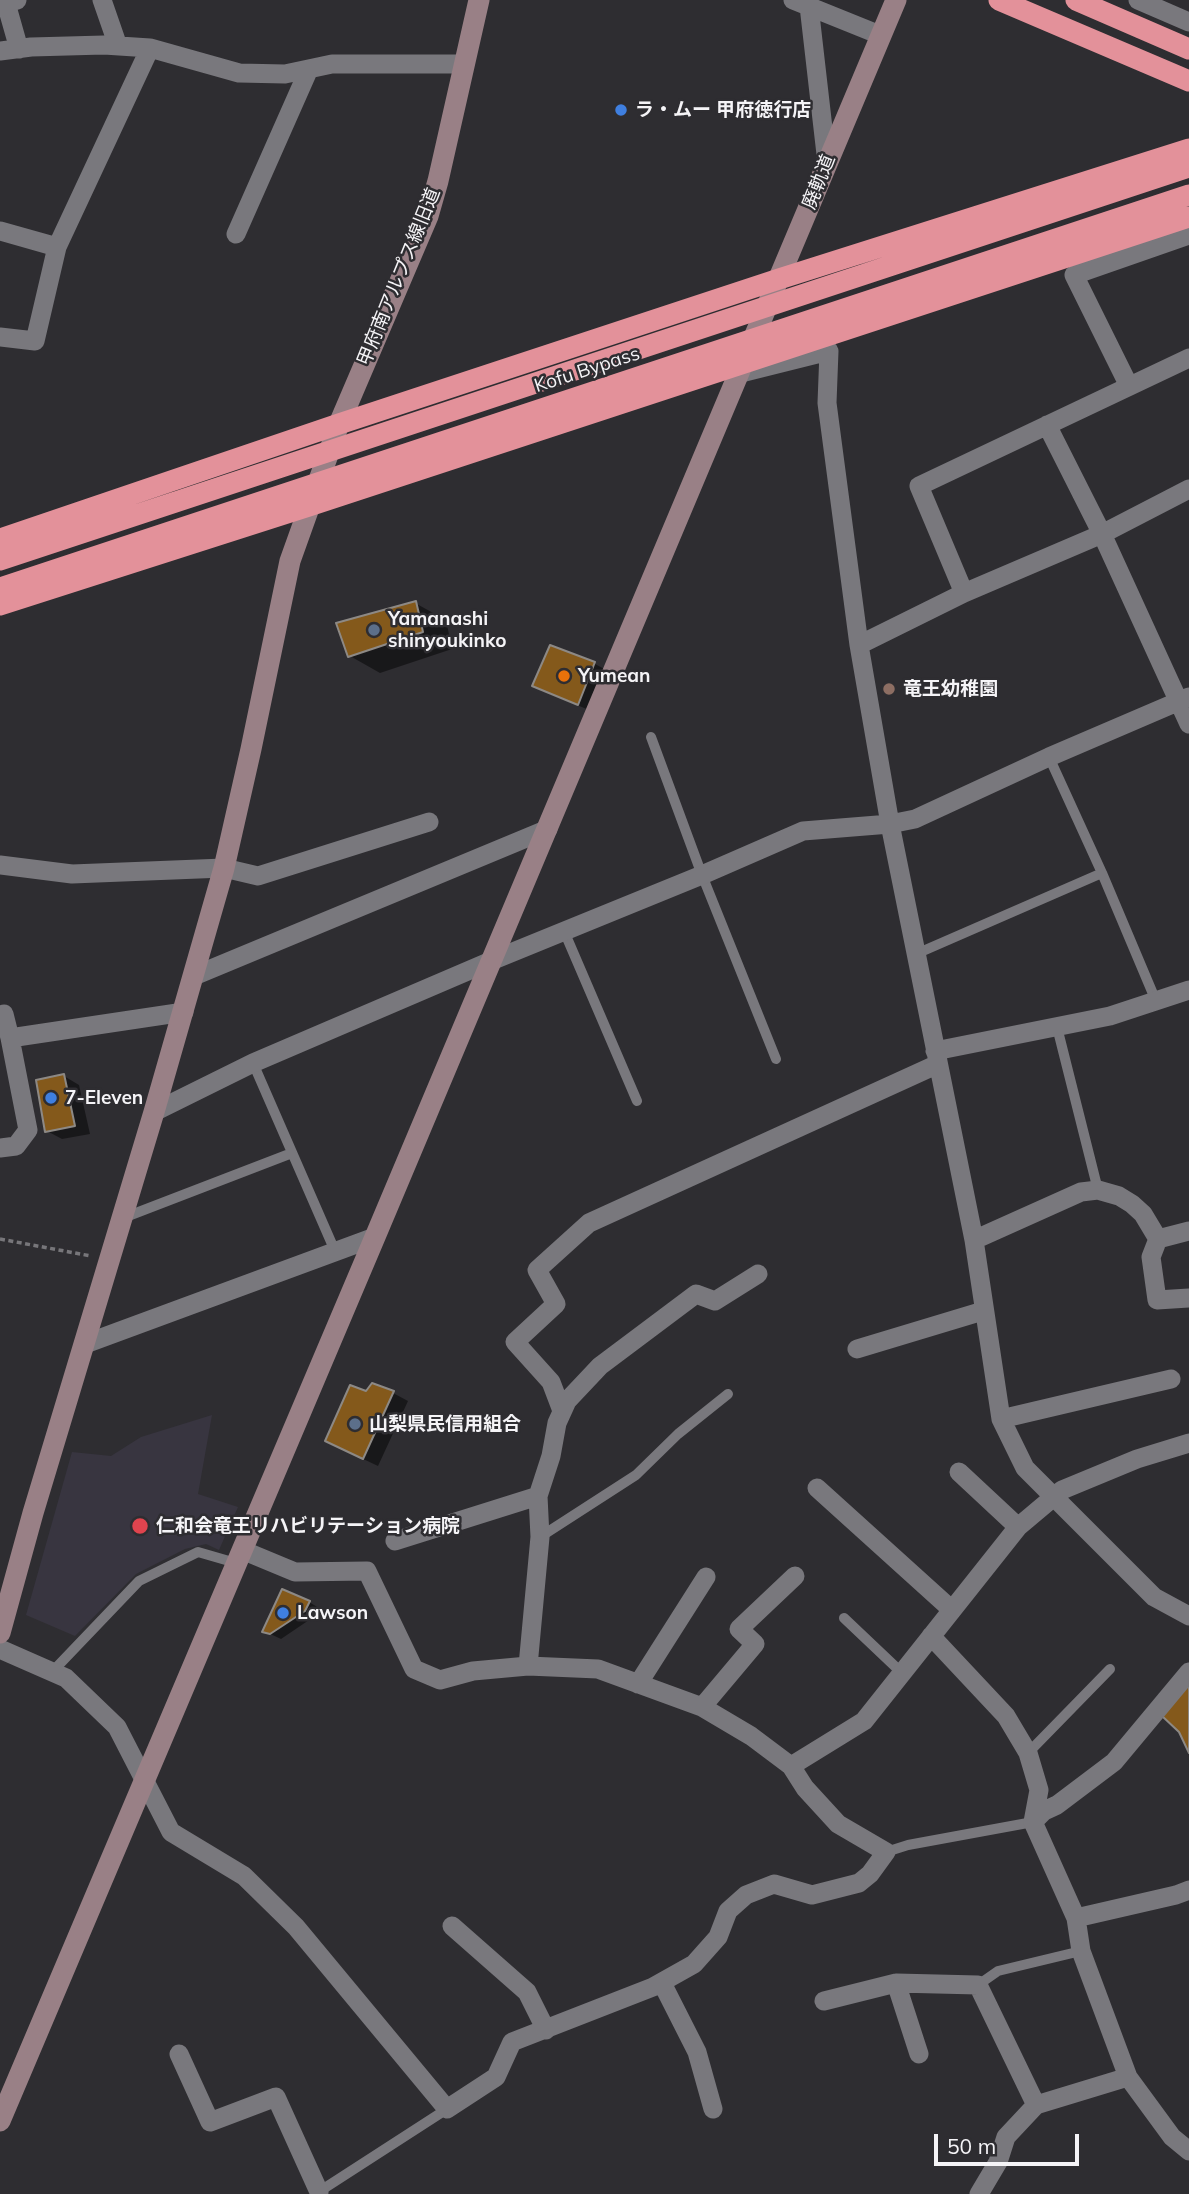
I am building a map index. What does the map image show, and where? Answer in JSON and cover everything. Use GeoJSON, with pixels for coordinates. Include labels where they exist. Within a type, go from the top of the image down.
{"type":"FeatureCollection","features":[{"type":"Feature","properties":{"kind":"highway"},"geometry":{"type":"LineString","coordinates":[[999,0],[1189,81]]}},
{"type":"Feature","properties":{"kind":"highway"},"geometry":{"type":"LineString","coordinates":[[1076,0],[1189,49]]}},
{"type":"Feature","properties":{"kind":"highway"},"geometry":{"type":"LineString","coordinates":[[0,539],[779,279],[1189,149]]}},
{"type":"Feature","properties":{"kind":"highway","name":"Kofu Bypass"},"geometry":{"type":"LineString","coordinates":[[0,560],[1189,167]]}},
{"type":"Feature","properties":{"kind":"highway","name":"Kofu Bypass"},"geometry":{"type":"LineString","coordinates":[[0,588],[1189,195]]}},
{"type":"Feature","properties":{"kind":"highway"},"geometry":{"type":"LineString","coordinates":[[0,605],[740,369],[1189,217]]}},
{"type":"Feature","properties":{"kind":"street"},"geometry":{"type":"LineString","coordinates":[[17,0],[6,4],[9,50],[92,45],[150,48],[239,73],[285,74],[332,64],[464,64]]}},
{"type":"Feature","properties":{"kind":"street"},"geometry":{"type":"LineString","coordinates":[[102,0],[118,46]]}},
{"type":"Feature","properties":{"kind":"street","name":"甲府南アルプス線旧道"},"geometry":{"type":"LineString","coordinates":[[0,1633],[33,1513],[155,1112],[224,868],[290,561],[339,424],[428,216],[478,0]]}},
{"type":"Feature","properties":{"kind":"street","name":"廃軌道"},"geometry":{"type":"LineString","coordinates":[[0,2121],[896,0]]}},
{"type":"Feature","properties":{"kind":"street"},"geometry":{"type":"LineString","coordinates":[[1138,0],[1189,22]]}},
{"type":"Feature","properties":{"kind":"street"},"geometry":{"type":"LineString","coordinates":[[801,3],[880,35]]}},
{"type":"Feature","properties":{"kind":"street"},"geometry":{"type":"LineString","coordinates":[[801,3],[827,163]]}},
{"type":"Feature","properties":{"kind":"street"},"geometry":{"type":"LineString","coordinates":[[0,337],[35,341],[57,247],[150,48]]}},
{"type":"Feature","properties":{"kind":"street"},"geometry":{"type":"LineString","coordinates":[[236,234],[309,69]]}},
{"type":"Feature","properties":{"kind":"street"},"geometry":{"type":"LineString","coordinates":[[0,231],[57,247]]}},
{"type":"Feature","properties":{"kind":"street"},"geometry":{"type":"LineString","coordinates":[[1129,386],[1074,275],[1189,235]]}},
{"type":"Feature","properties":{"kind":"street"},"geometry":{"type":"LineString","coordinates":[[740,369],[829,351],[827,403],[859,645],[890,824],[974,1240],[1001,1419],[1025,1468],[1154,1597],[1189,1616]]}},
{"type":"Feature","properties":{"kind":"street"},"geometry":{"type":"LineString","coordinates":[[964,593],[919,486],[1189,358]]}},
{"type":"Feature","properties":{"kind":"street"},"geometry":{"type":"LineString","coordinates":[[1047,425],[1184,699],[1189,724]]}},
{"type":"Feature","properties":{"kind":"street"},"geometry":{"type":"LineString","coordinates":[[859,645],[964,593],[1102,534],[1189,489]]}},
{"type":"Feature","properties":{"kind":"street"},"geometry":{"type":"LineString","coordinates":[[155,1112],[253,1063],[803,831],[890,824],[915,819],[1184,699]]}},
{"type":"Feature","properties":{"kind":"street"},"geometry":{"type":"LineString","coordinates":[[0,865],[72,874],[224,868],[258,876],[429,822]]}},
{"type":"Feature","properties":{"kind":"street"},"geometry":{"type":"LineString","coordinates":[[194,976],[548,829]]}},
{"type":"Feature","properties":{"kind":"street"},"geometry":{"type":"LineString","coordinates":[[562,1411],[551,1382],[515,1342],[556,1304],[537,1270],[589,1223],[937,1058],[1110,1016],[1189,990]]}},
{"type":"Feature","properties":{"kind":"street"},"geometry":{"type":"LineString","coordinates":[[10,1038],[184,1012]]}},
{"type":"Feature","properties":{"kind":"street"},"geometry":{"type":"LineString","coordinates":[[0,1015],[4,1014],[10,1038],[10,1079],[28,1130],[16,1146],[0,1149]]}},
{"type":"Feature","properties":{"kind":"street"},"geometry":{"type":"LineString","coordinates":[[974,1240],[1080,1192],[1098,1190],[1119,1196],[1132,1204],[1143,1214],[1158,1239]]}},
{"type":"Feature","properties":{"kind":"street"},"geometry":{"type":"LineString","coordinates":[[1158,1239],[1189,1231]]}},
{"type":"Feature","properties":{"kind":"street"},"geometry":{"type":"LineString","coordinates":[[85,1343],[375,1237]]}},
{"type":"Feature","properties":{"kind":"street"},"geometry":{"type":"LineString","coordinates":[[1158,1239],[1151,1257],[1157,1300],[1189,1298]]}},
{"type":"Feature","properties":{"kind":"street"},"geometry":{"type":"LineString","coordinates":[[528,1666],[540,1537],[538,1496],[551,1456],[556,1423],[567,1401],[600,1366],[696,1294],[715,1301],[758,1274]]}},
{"type":"Feature","properties":{"kind":"street"},"geometry":{"type":"LineString","coordinates":[[857,1349],[983,1311]]}},
{"type":"Feature","properties":{"kind":"street"},"geometry":{"type":"LineString","coordinates":[[1001,1419],[1171,1379]]}},
{"type":"Feature","properties":{"kind":"street"},"geometry":{"type":"LineString","coordinates":[[791,1766],[864,1721],[1018,1527],[1062,1490],[1137,1459],[1189,1443]]}},
{"type":"Feature","properties":{"kind":"street"},"geometry":{"type":"LineString","coordinates":[[959,1472],[1018,1527]]}},
{"type":"Feature","properties":{"kind":"street"},"geometry":{"type":"LineString","coordinates":[[817,1488],[952,1610]]}},
{"type":"Feature","properties":{"kind":"street"},"geometry":{"type":"LineString","coordinates":[[395,1541],[538,1496]]}},
{"type":"Feature","properties":{"kind":"street"},"geometry":{"type":"LineString","coordinates":[[0,1649],[66,1678],[117,1727],[171,1832],[244,1876],[296,1927],[447,2109],[496,2077],[512,2042],[662,1983],[694,1964],[718,1937],[728,1911],[746,1895],[774,1884],[812,1895],[859,1882],[870,1874],[887,1852],[838,1824],[805,1788],[791,1766],[751,1736],[702,1707],[598,1669],[528,1666],[473,1671],[440,1680],[414,1669],[367,1571],[295,1572],[239,1556]]}},
{"type":"Feature","properties":{"kind":"street"},"geometry":{"type":"LineString","coordinates":[[702,1707],[755,1644],[739,1629],[795,1576]]}},
{"type":"Feature","properties":{"kind":"street"},"geometry":{"type":"LineString","coordinates":[[638,1684],[706,1577]]}},
{"type":"Feature","properties":{"kind":"street"},"geometry":{"type":"LineString","coordinates":[[931,1636],[1006,1716],[1028,1753],[1040,1790],[1033,1822],[1076,1918],[1081,1951],[1128,2077],[1172,2137],[1189,2151]]}},
{"type":"Feature","properties":{"kind":"street"},"geometry":{"type":"LineString","coordinates":[[1033,1822],[1044,1811],[1057,1805],[1114,1762],[1189,1672]]}},
{"type":"Feature","properties":{"kind":"street"},"geometry":{"type":"LineString","coordinates":[[1076,1918],[1189,1890]]}},
{"type":"Feature","properties":{"kind":"street"},"geometry":{"type":"LineString","coordinates":[[452,1926],[527,1992],[546,2030]]}},
{"type":"Feature","properties":{"kind":"street"},"geometry":{"type":"LineString","coordinates":[[662,1983],[697,2052],[713,2109]]}},
{"type":"Feature","properties":{"kind":"street"},"geometry":{"type":"LineString","coordinates":[[896,1983],[919,2054]]}},
{"type":"Feature","properties":{"kind":"street"},"geometry":{"type":"LineString","coordinates":[[824,2001],[896,1983],[978,1985],[1036,2105]]}},
{"type":"Feature","properties":{"kind":"street"},"geometry":{"type":"LineString","coordinates":[[179,2054],[210,2122],[276,2097],[316,2193]]}},
{"type":"Feature","properties":{"kind":"street"},"geometry":{"type":"LineString","coordinates":[[979,2194],[998,2162],[1006,2137],[1036,2105],[1128,2077]]}},
{"type":"Feature","properties":{"kind":"lane"},"geometry":{"type":"LineString","coordinates":[[651,737],[702,875],[776,1059]]}},
{"type":"Feature","properties":{"kind":"lane"},"geometry":{"type":"LineString","coordinates":[[1049,757],[1156,1001]]}},
{"type":"Feature","properties":{"kind":"lane"},"geometry":{"type":"LineString","coordinates":[[916,954],[1102,873]]}},
{"type":"Feature","properties":{"kind":"lane"},"geometry":{"type":"LineString","coordinates":[[564,931],[637,1101]]}},
{"type":"Feature","properties":{"kind":"lane"},"geometry":{"type":"LineString","coordinates":[[1057,1027],[1098,1190]]}},
{"type":"Feature","properties":{"kind":"lane"},"geometry":{"type":"LineString","coordinates":[[253,1063],[335,1251]]}},
{"type":"Feature","properties":{"kind":"lane"},"geometry":{"type":"LineString","coordinates":[[122,1218],[292,1153]]}},
{"type":"Feature","properties":{"kind":"lane"},"geometry":{"type":"LineString","coordinates":[[540,1537],[636,1475],[678,1434],[727,1394]]}},
{"type":"Feature","properties":{"kind":"lane"},"geometry":{"type":"LineString","coordinates":[[52,1672],[139,1581],[198,1552],[239,1556]]}},
{"type":"Feature","properties":{"kind":"lane"},"geometry":{"type":"LineString","coordinates":[[844,1618],[902,1673]]}},
{"type":"Feature","properties":{"kind":"lane"},"geometry":{"type":"LineString","coordinates":[[1028,1753],[1110,1669]]}},
{"type":"Feature","properties":{"kind":"lane"},"geometry":{"type":"LineString","coordinates":[[887,1852],[1033,1822]]}},
{"type":"Feature","properties":{"kind":"lane"},"geometry":{"type":"LineString","coordinates":[[978,1985],[998,1971],[1081,1951]]}},
{"type":"Feature","properties":{"kind":"lane"},"geometry":{"type":"LineString","coordinates":[[316,2193],[447,2109]]}},
{"type":"Feature","properties":{"kind":"path"},"geometry":{"type":"LineString","coordinates":[[0,1239],[109,1260]]}},
{"type":"Feature","properties":{"kind":"shaded area","name":"仁和会竜王リハビリテーション病院"},"geometry":{"type":"Polygon","coordinates":[[[212,1415],[198,1494],[238,1507],[219,1550],[206,1544],[185,1549],[136,1574],[75,1636],[26,1615],[72,1452],[111,1456],[141,1437],[212,1415]]]}},
{"type":"Feature","properties":{"kind":"building"},"geometry":{"type":"Polygon","coordinates":[[[416,601],[423,632],[348,657],[336,623],[416,601]]]}},
{"type":"Feature","properties":{"kind":"building"},"geometry":{"type":"Polygon","coordinates":[[[550,645],[595,662],[578,705],[532,686],[550,645]]]}},
{"type":"Feature","properties":{"kind":"building"},"geometry":{"type":"Polygon","coordinates":[[[64,1074],[75,1126],[45,1132],[36,1080],[64,1074]]]}},
{"type":"Feature","properties":{"kind":"building"},"geometry":{"type":"Polygon","coordinates":[[[372,1383],[394,1391],[363,1459],[325,1441],[350,1385],[366,1391],[372,1383]]]}},
{"type":"Feature","properties":{"kind":"building"},"geometry":{"type":"Polygon","coordinates":[[[282,1589],[310,1601],[305,1611],[270,1634],[262,1632],[282,1589]]]}},
{"type":"Feature","properties":{"kind":"building"},"geometry":{"type":"Polygon","coordinates":[[[1189,1683],[1189,1753],[1179,1732],[1162,1716],[1189,1683]]]}},
{"type":"Feature","properties":{"kind":"place","name":"ラ・ムー 甲府徳行店"},"geometry":{"type":"Point","coordinates":[621,110]}},
{"type":"Feature","properties":{"kind":"place","name":"Yamanashi shinyoukinko"},"geometry":{"type":"Point","coordinates":[374,630]}},
{"type":"Feature","properties":{"kind":"place","name":"Yumean"},"geometry":{"type":"Point","coordinates":[564,676]}},
{"type":"Feature","properties":{"kind":"place","name":"竜王幼稚園"},"geometry":{"type":"Point","coordinates":[889,689]}},
{"type":"Feature","properties":{"kind":"place","name":"7-Eleven"},"geometry":{"type":"Point","coordinates":[51,1098]}},
{"type":"Feature","properties":{"kind":"place","name":"山梨県民信用組合"},"geometry":{"type":"Point","coordinates":[355,1424]}},
{"type":"Feature","properties":{"kind":"place","name":"仁和会竜王リハビリテーション病院"},"geometry":{"type":"Point","coordinates":[140,1526]}},
{"type":"Feature","properties":{"kind":"place","name":"Lawson"},"geometry":{"type":"Point","coordinates":[283,1613]}}]}
